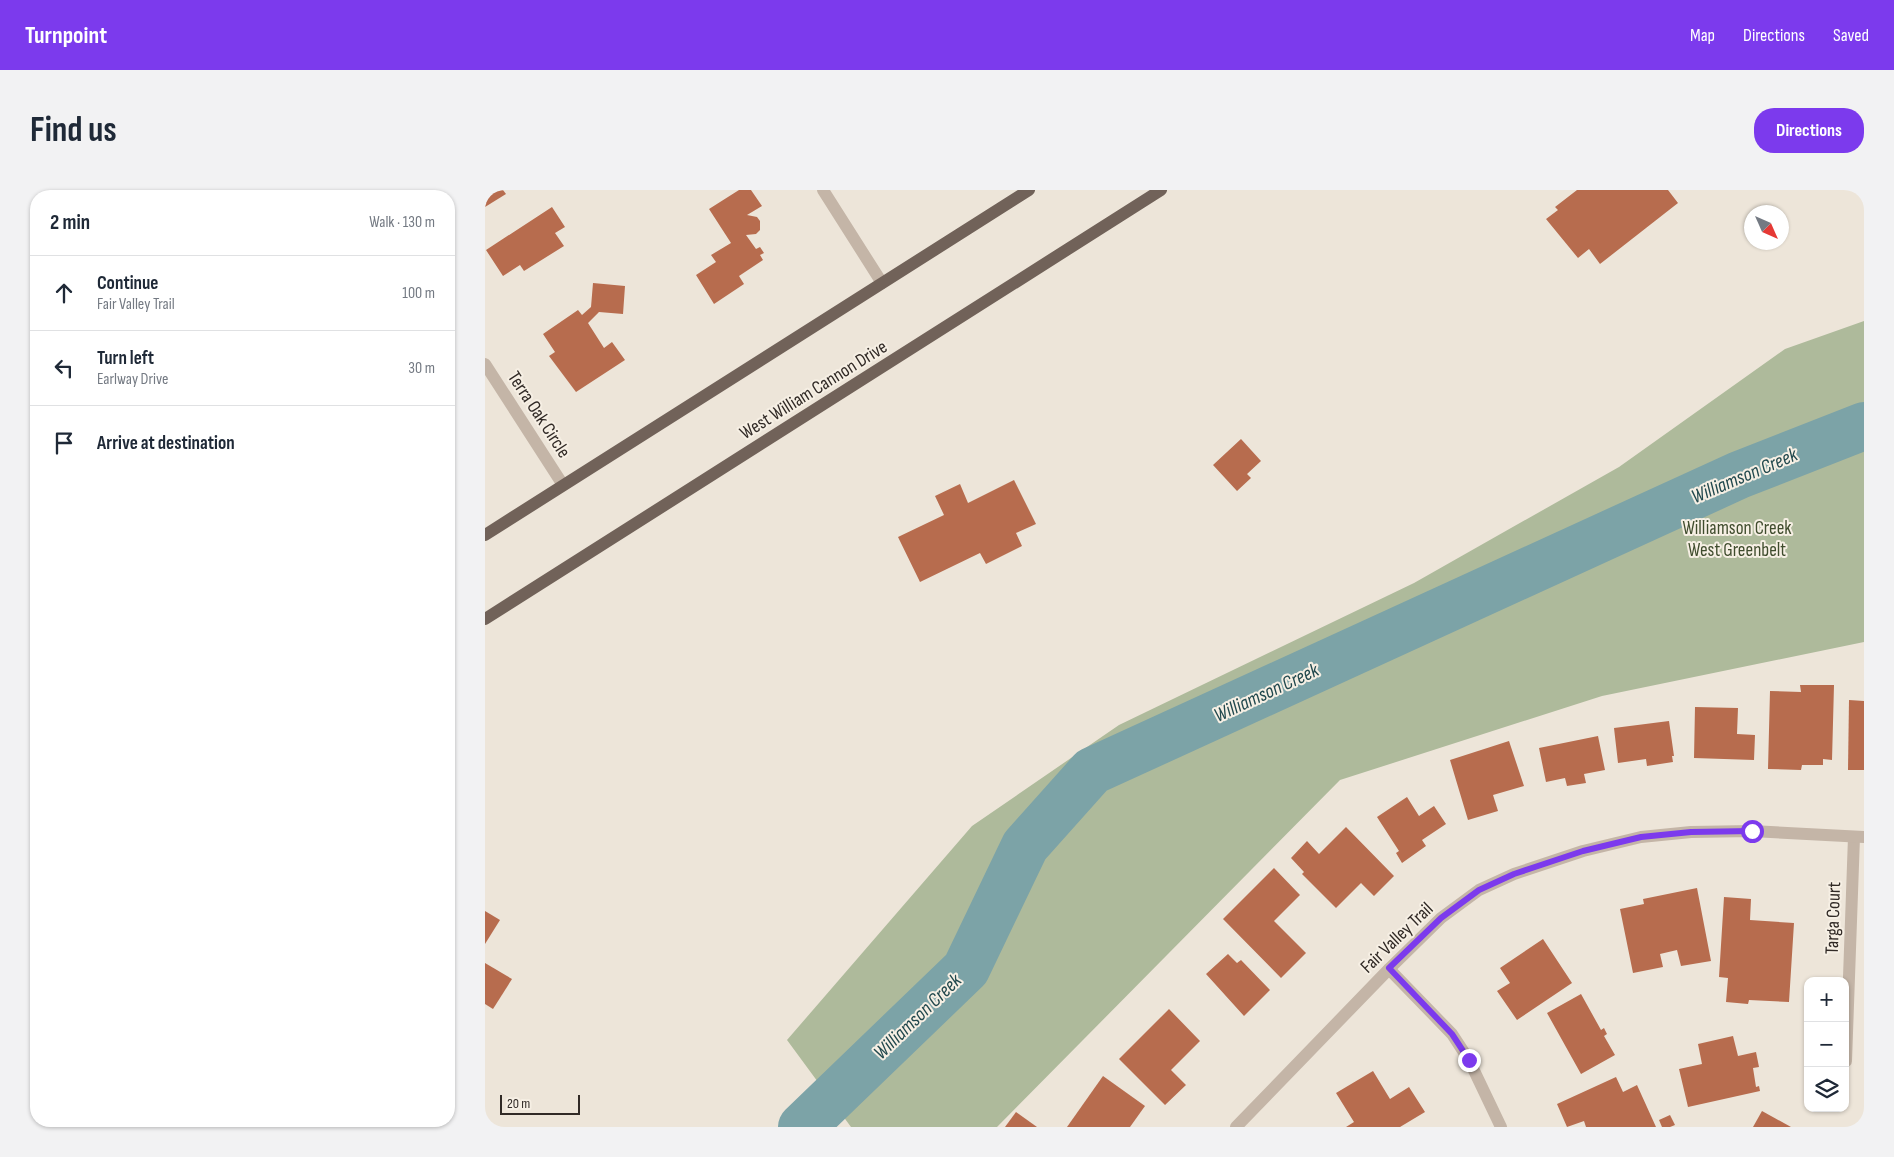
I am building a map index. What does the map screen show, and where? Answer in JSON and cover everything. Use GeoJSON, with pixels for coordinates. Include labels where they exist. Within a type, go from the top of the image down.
{"type":"FeatureCollection","features":[{"type":"Feature","properties":{"kind":"main road"},"geometry":{"type":"LineString","coordinates":[[485,535],[1029,190]]}},
{"type":"Feature","properties":{"kind":"main road","name":"West William Cannon Drive"},"geometry":{"type":"LineString","coordinates":[[485,619],[1161,190]]}},
{"type":"Feature","properties":{"kind":"street"},"geometry":{"type":"LineString","coordinates":[[823,190],[882,283]]}},
{"type":"Feature","properties":{"kind":"street","name":"Terra Oak Circle"},"geometry":{"type":"LineString","coordinates":[[485,364],[563,485]]}},
{"type":"Feature","properties":{"kind":"street","name":"Fair Valley Trail"},"geometry":{"type":"LineString","coordinates":[[1236,1127],[1389,968],[1441,918],[1479,890],[1514,874],[1583,851],[1641,837],[1691,832],[1752,831],[1859,837]]}},
{"type":"Feature","properties":{"kind":"street","name":"Targa Court"},"geometry":{"type":"LineString","coordinates":[[1848,1022],[1859,837]]}},
{"type":"Feature","properties":{"kind":"street"},"geometry":{"type":"LineString","coordinates":[[1389,968],[1452,1034],[1469,1060],[1501,1127]]}},
{"type":"Feature","properties":{"kind":"green space","name":"Williamson Creek West Greenbelt"},"geometry":{"type":"Polygon","coordinates":[[[1864,321],[1864,642],[1602,696],[1340,780],[997,1127],[851,1127],[787,1040],[972,826],[1119,725],[1414,583],[1619,467],[1785,349],[1864,321]]]}},
{"type":"Feature","properties":{"kind":"building"},"geometry":{"type":"Polygon","coordinates":[[[485,190],[503,190],[506,194],[485,207],[485,190]]]}},
{"type":"Feature","properties":{"kind":"building"},"geometry":{"type":"Polygon","coordinates":[[[739,190],[751,190],[762,206],[747,215],[757,217],[760,221],[760,230],[756,234],[746,235],[756,249],[760,247],[764,253],[760,255],[763,260],[739,276],[744,284],[714,304],[696,275],[716,262],[711,255],[731,243],[709,209],[739,190]]]}},
{"type":"Feature","properties":{"kind":"building"},"geometry":{"type":"Polygon","coordinates":[[[1577,190],[1668,190],[1678,203],[1600,264],[1589,249],[1578,258],[1546,219],[1558,210],[1555,207],[1577,190]]]}},
{"type":"Feature","properties":{"kind":"building"},"geometry":{"type":"Polygon","coordinates":[[[552,207],[565,227],[555,233],[564,246],[524,271],[520,265],[503,276],[486,250],[552,207]]]}},
{"type":"Feature","properties":{"kind":"building"},"geometry":{"type":"Polygon","coordinates":[[[593,283],[625,286],[623,314],[599,312],[588,323],[604,348],[612,342],[625,360],[576,392],[549,356],[555,352],[543,334],[578,310],[582,315],[591,307],[593,283]]]}},
{"type":"Feature","properties":{"kind":"building"},"geometry":{"type":"Polygon","coordinates":[[[1241,439],[1261,461],[1247,474],[1251,478],[1237,491],[1213,465],[1241,439]]]}},
{"type":"Feature","properties":{"kind":"building"},"geometry":{"type":"Polygon","coordinates":[[[1014,480],[1036,524],[1016,533],[1022,546],[986,564],[980,553],[920,582],[898,537],[944,515],[935,496],[960,484],[968,503],[1014,480]]]}},
{"type":"Feature","properties":{"kind":"building"},"geometry":{"type":"Polygon","coordinates":[[[1800,685],[1834,685],[1832,760],[1823,759],[1823,765],[1802,765],[1801,770],[1768,769],[1770,691],[1801,692],[1800,685]]]}},
{"type":"Feature","properties":{"kind":"building"},"geometry":{"type":"Polygon","coordinates":[[[1849,700],[1864,701],[1864,770],[1848,770],[1849,700]]]}},
{"type":"Feature","properties":{"kind":"building"},"geometry":{"type":"Polygon","coordinates":[[[1695,707],[1738,708],[1737,734],[1755,735],[1754,760],[1694,758],[1695,707]]]}},
{"type":"Feature","properties":{"kind":"building"},"geometry":{"type":"Polygon","coordinates":[[[1669,721],[1674,756],[1672,756],[1673,762],[1647,766],[1646,759],[1618,763],[1614,728],[1669,721]]]}},
{"type":"Feature","properties":{"kind":"building"},"geometry":{"type":"Polygon","coordinates":[[[1598,736],[1605,770],[1584,774],[1586,783],[1567,786],[1565,778],[1546,782],[1539,748],[1598,736]]]}},
{"type":"Feature","properties":{"kind":"building"},"geometry":{"type":"Polygon","coordinates":[[[1509,741],[1524,786],[1493,795],[1498,811],[1468,820],[1450,760],[1509,741]]]}},
{"type":"Feature","properties":{"kind":"building"},"geometry":{"type":"Polygon","coordinates":[[[1407,797],[1419,816],[1434,806],[1446,824],[1422,840],[1426,846],[1402,863],[1396,853],[1399,851],[1377,817],[1407,797]]]}},
{"type":"Feature","properties":{"kind":"building"},"geometry":{"type":"Polygon","coordinates":[[[1346,827],[1394,876],[1374,896],[1361,883],[1336,908],[1302,874],[1304,872],[1291,858],[1307,841],[1319,854],[1346,827]]]}},
{"type":"Feature","properties":{"kind":"building"},"geometry":{"type":"Polygon","coordinates":[[[1274,868],[1300,895],[1274,921],[1306,953],[1281,978],[1223,919],[1274,868]]]}},
{"type":"Feature","properties":{"kind":"building"},"geometry":{"type":"Polygon","coordinates":[[[1697,888],[1711,961],[1681,966],[1677,950],[1660,954],[1663,967],[1633,973],[1620,909],[1644,904],[1643,899],[1697,888]]]}},
{"type":"Feature","properties":{"kind":"building"},"geometry":{"type":"Polygon","coordinates":[[[1724,897],[1751,899],[1750,920],[1794,923],[1789,1002],[1749,1000],[1748,1004],[1726,1002],[1728,978],[1719,977],[1724,897]]]}},
{"type":"Feature","properties":{"kind":"building"},"geometry":{"type":"Polygon","coordinates":[[[485,911],[500,920],[485,944],[485,911]]]}},
{"type":"Feature","properties":{"kind":"building"},"geometry":{"type":"Polygon","coordinates":[[[1543,939],[1572,983],[1517,1020],[1497,991],[1510,983],[1500,968],[1543,939]]]}},
{"type":"Feature","properties":{"kind":"building"},"geometry":{"type":"Polygon","coordinates":[[[1228,954],[1237,963],[1241,960],[1270,990],[1244,1016],[1206,974],[1228,954]]]}},
{"type":"Feature","properties":{"kind":"building"},"geometry":{"type":"Polygon","coordinates":[[[485,963],[512,979],[493,1009],[485,1004],[485,963]]]}},
{"type":"Feature","properties":{"kind":"building"},"geometry":{"type":"Polygon","coordinates":[[[1581,994],[1601,1030],[1604,1028],[1607,1034],[1604,1036],[1615,1055],[1581,1074],[1547,1013],[1581,994]]]}},
{"type":"Feature","properties":{"kind":"building"},"geometry":{"type":"Polygon","coordinates":[[[1169,1009],[1200,1041],[1171,1070],[1186,1085],[1165,1105],[1119,1059],[1169,1009]]]}},
{"type":"Feature","properties":{"kind":"building"},"geometry":{"type":"Polygon","coordinates":[[[1733,1036],[1738,1056],[1756,1052],[1759,1067],[1753,1068],[1756,1087],[1759,1086],[1760,1091],[1688,1107],[1679,1069],[1702,1064],[1698,1044],[1733,1036]]]}},
{"type":"Feature","properties":{"kind":"building"},"geometry":{"type":"Polygon","coordinates":[[[1373,1071],[1390,1099],[1409,1087],[1425,1112],[1400,1127],[1346,1127],[1354,1122],[1336,1093],[1373,1071]]]}},
{"type":"Feature","properties":{"kind":"building"},"geometry":{"type":"Polygon","coordinates":[[[1103,1076],[1145,1106],[1130,1127],[1067,1127],[1103,1076]]]}},
{"type":"Feature","properties":{"kind":"building"},"geometry":{"type":"Polygon","coordinates":[[[1616,1077],[1623,1092],[1637,1085],[1656,1127],[1586,1127],[1584,1121],[1567,1127],[1557,1104],[1616,1077]]]}},
{"type":"Feature","properties":{"kind":"building"},"geometry":{"type":"Polygon","coordinates":[[[1762,1111],[1791,1127],[1753,1127],[1762,1111]]]}},
{"type":"Feature","properties":{"kind":"building"},"geometry":{"type":"Polygon","coordinates":[[[1016,1112],[1037,1127],[1005,1127],[1016,1112]]]}},
{"type":"Feature","properties":{"kind":"building"},"geometry":{"type":"Polygon","coordinates":[[[1670,1115],[1675,1125],[1662,1127],[1659,1120],[1670,1115]]]}},
{"type":"Feature","properties":{"kind":"waterway","name":"Williamson Creek"},"geometry":{"type":"LineString","coordinates":[[802,1127],[966,969],[1025,846],[1092,771],[1739,475],[1864,426]]}},
{"type":"Feature","properties":{"kind":"route"},"geometry":{"type":"LineString","coordinates":[[1469,1060],[1452,1034],[1389,968],[1441,918],[1479,890],[1514,874],[1583,851],[1641,837],[1691,832],[1752,831]]}}]}
